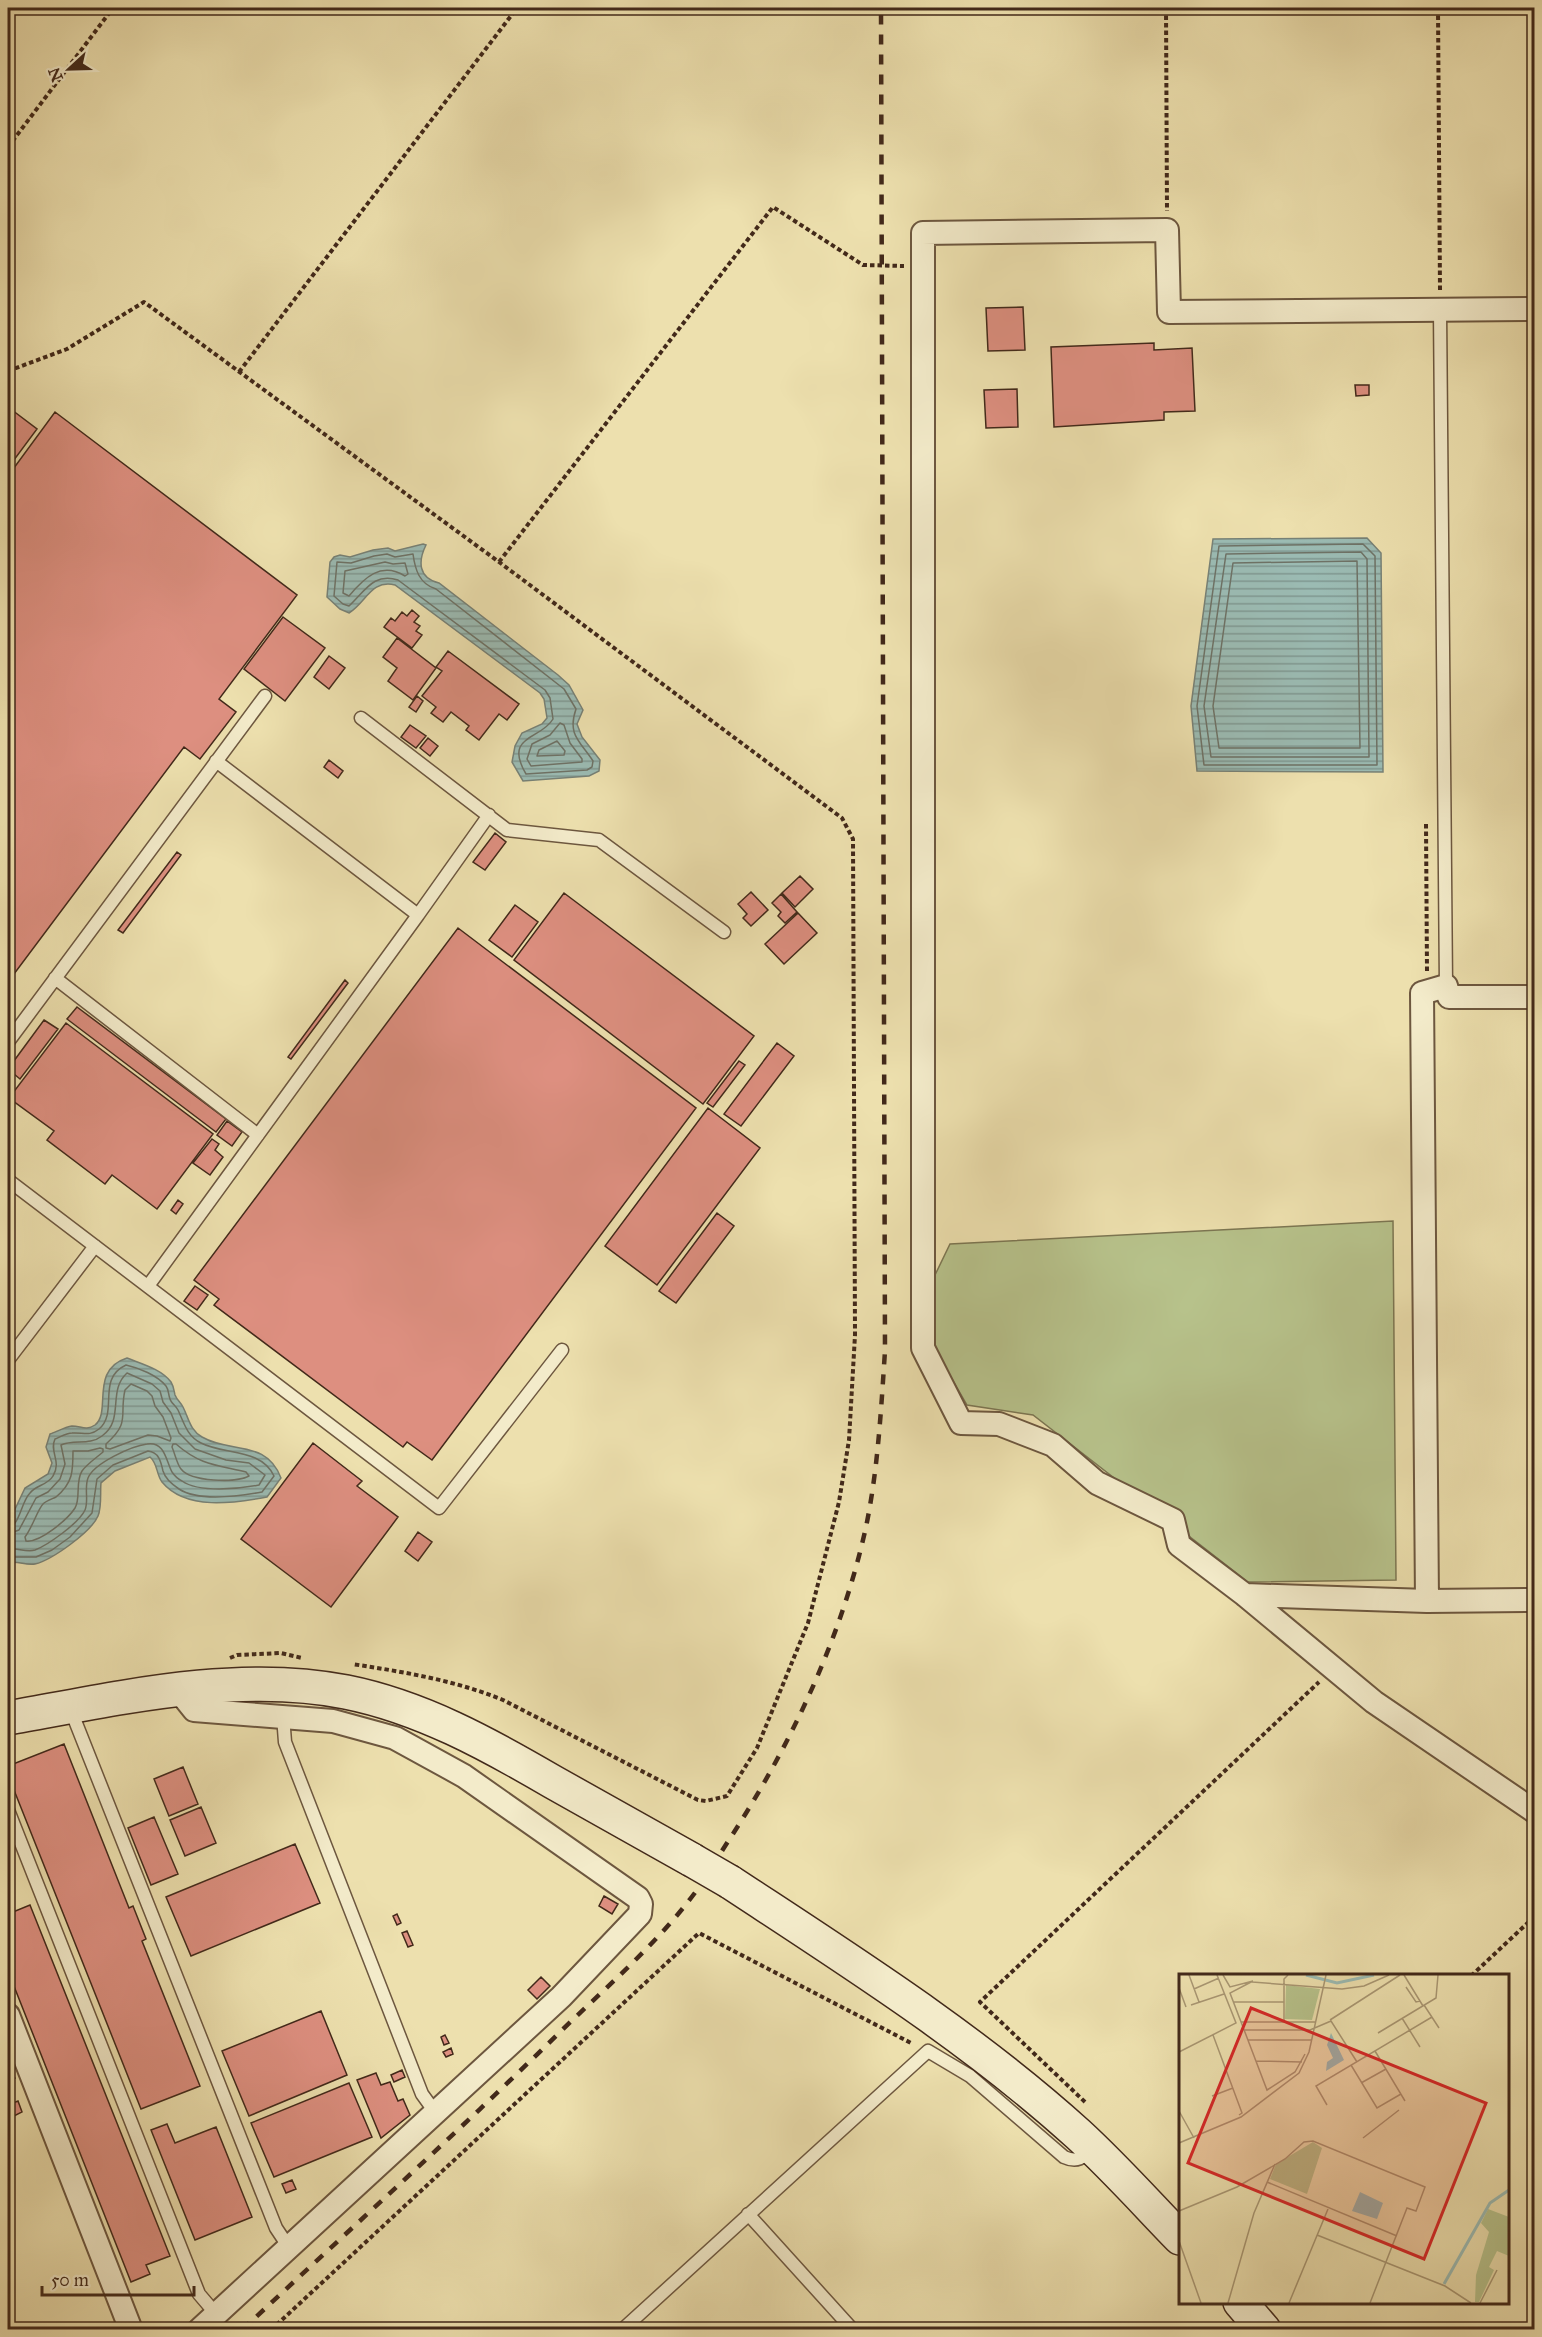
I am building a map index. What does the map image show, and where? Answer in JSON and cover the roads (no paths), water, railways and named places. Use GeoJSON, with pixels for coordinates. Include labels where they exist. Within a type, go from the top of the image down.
{"type":"FeatureCollection","features":[{"type":"Feature","properties":{"kind":"street"},"geometry":{"type":"LineString","coordinates":[[1534,309],[1169,312],[1167,230],[923,233],[923,1348],[962,1423],[999,1424],[1053,1445],[1097,1483],[1173,1520],[1179,1545],[1245,1595],[1332,1669],[1374,1702],[1534,1811]]}},
{"type":"Feature","properties":{"kind":"street"},"geometry":{"type":"LineString","coordinates":[[1427,1601],[1422,993],[1446,986],[1449,997],[1534,998]]}},
{"type":"Feature","properties":{"kind":"street"},"geometry":{"type":"LineString","coordinates":[[1245,1595],[1427,1601],[1534,1600]]}},
{"type":"Feature","properties":{"kind":"street"},"geometry":{"type":"LineString","coordinates":[[8,1718],[178,1690],[280,1685],[345,1692],[393,1704],[466,1733],[730,1882],[868,1973],[956,2035],[1093,2148],[1179,2237]]}},
{"type":"Feature","properties":{"kind":"street"},"geometry":{"type":"LineString","coordinates":[[178,1690],[195,1710],[333,1721],[395,1738],[464,1776],[638,1898],[641,1904],[640,1914],[561,1996],[199,2330]]}},
{"type":"Feature","properties":{"kind":"street"},"geometry":{"type":"LineString","coordinates":[[8,2016],[131,2330]]}},
{"type":"Feature","properties":{"kind":"street"},"geometry":{"type":"LineString","coordinates":[[1242,2304],[1264,2330]]}},
{"type":"Feature","properties":{"kind":"lane"},"geometry":{"type":"LineString","coordinates":[[1440,309],[1446,986]]}},
{"type":"Feature","properties":{"kind":"lane"},"geometry":{"type":"LineString","coordinates":[[8,1042],[265,696]]}},
{"type":"Feature","properties":{"kind":"lane"},"geometry":{"type":"LineString","coordinates":[[361,718],[507,830],[599,840],[724,932]]}},
{"type":"Feature","properties":{"kind":"lane"},"geometry":{"type":"LineString","coordinates":[[216,761],[418,915]]}},
{"type":"Feature","properties":{"kind":"lane"},"geometry":{"type":"LineString","coordinates":[[148,1286],[489,815]]}},
{"type":"Feature","properties":{"kind":"lane"},"geometry":{"type":"LineString","coordinates":[[55,978],[258,1135]]}},
{"type":"Feature","properties":{"kind":"lane"},"geometry":{"type":"LineString","coordinates":[[8,1180],[439,1508],[562,1350]]}},
{"type":"Feature","properties":{"kind":"lane"},"geometry":{"type":"LineString","coordinates":[[8,1360],[95,1246]]}},
{"type":"Feature","properties":{"kind":"lane"},"geometry":{"type":"LineString","coordinates":[[70,1707],[276,2228],[288,2246]]}},
{"type":"Feature","properties":{"kind":"lane"},"geometry":{"type":"LineString","coordinates":[[284,1716],[285,1742],[317,1826],[422,2094],[435,2112]]}},
{"type":"Feature","properties":{"kind":"lane"},"geometry":{"type":"LineString","coordinates":[[8,1810],[199,2294],[216,2314]]}},
{"type":"Feature","properties":{"kind":"lane"},"geometry":{"type":"LineString","coordinates":[[622,2330],[928,2051],[970,2076],[1064,2157],[1072,2160],[1082,2159],[1093,2148]]}},
{"type":"Feature","properties":{"kind":"lane"},"geometry":{"type":"LineString","coordinates":[[748,2214],[854,2330]]}},
{"type":"Feature","properties":{"kind":"water"},"geometry":{"type":"Polygon","coordinates":[[[1367,538],[1381,553],[1383,772],[1197,771],[1191,706],[1213,539],[1367,538]]]}},
{"type":"Feature","properties":{"kind":"water"},"geometry":{"type":"Polygon","coordinates":[[[426,545],[421,563],[427,577],[439,583],[569,685],[583,710],[577,724],[582,737],[600,760],[599,771],[589,776],[523,781],[512,762],[515,746],[522,733],[542,724],[547,718],[544,699],[540,693],[395,585],[380,585],[349,613],[340,609],[327,597],[330,562],[334,557],[340,555],[350,557],[388,548],[395,551],[426,545]]]}},
{"type":"Feature","properties":{"kind":"water"},"geometry":{"type":"Polygon","coordinates":[[[127,1358],[151,1367],[167,1377],[190,1424],[198,1434],[213,1442],[257,1452],[274,1466],[281,1478],[267,1497],[226,1503],[197,1501],[172,1491],[162,1482],[150,1457],[115,1471],[101,1483],[98,1516],[88,1530],[70,1544],[51,1557],[35,1564],[8,1563],[8,1524],[25,1488],[48,1474],[52,1463],[46,1447],[50,1434],[72,1426],[86,1428],[95,1425],[102,1411],[103,1391],[108,1372],[115,1364],[127,1358]]]}},
{"type":"Feature","properties":{"kind":"railway"},"geometry":{"type":"LineString","coordinates":[[242,2330],[519,2072],[629,1967],[679,1913],[703,1882],[772,1769],[792,1731],[828,1651],[855,1569],[866,1527],[873,1483],[879,1439],[885,1351],[881,8]]}}]}
